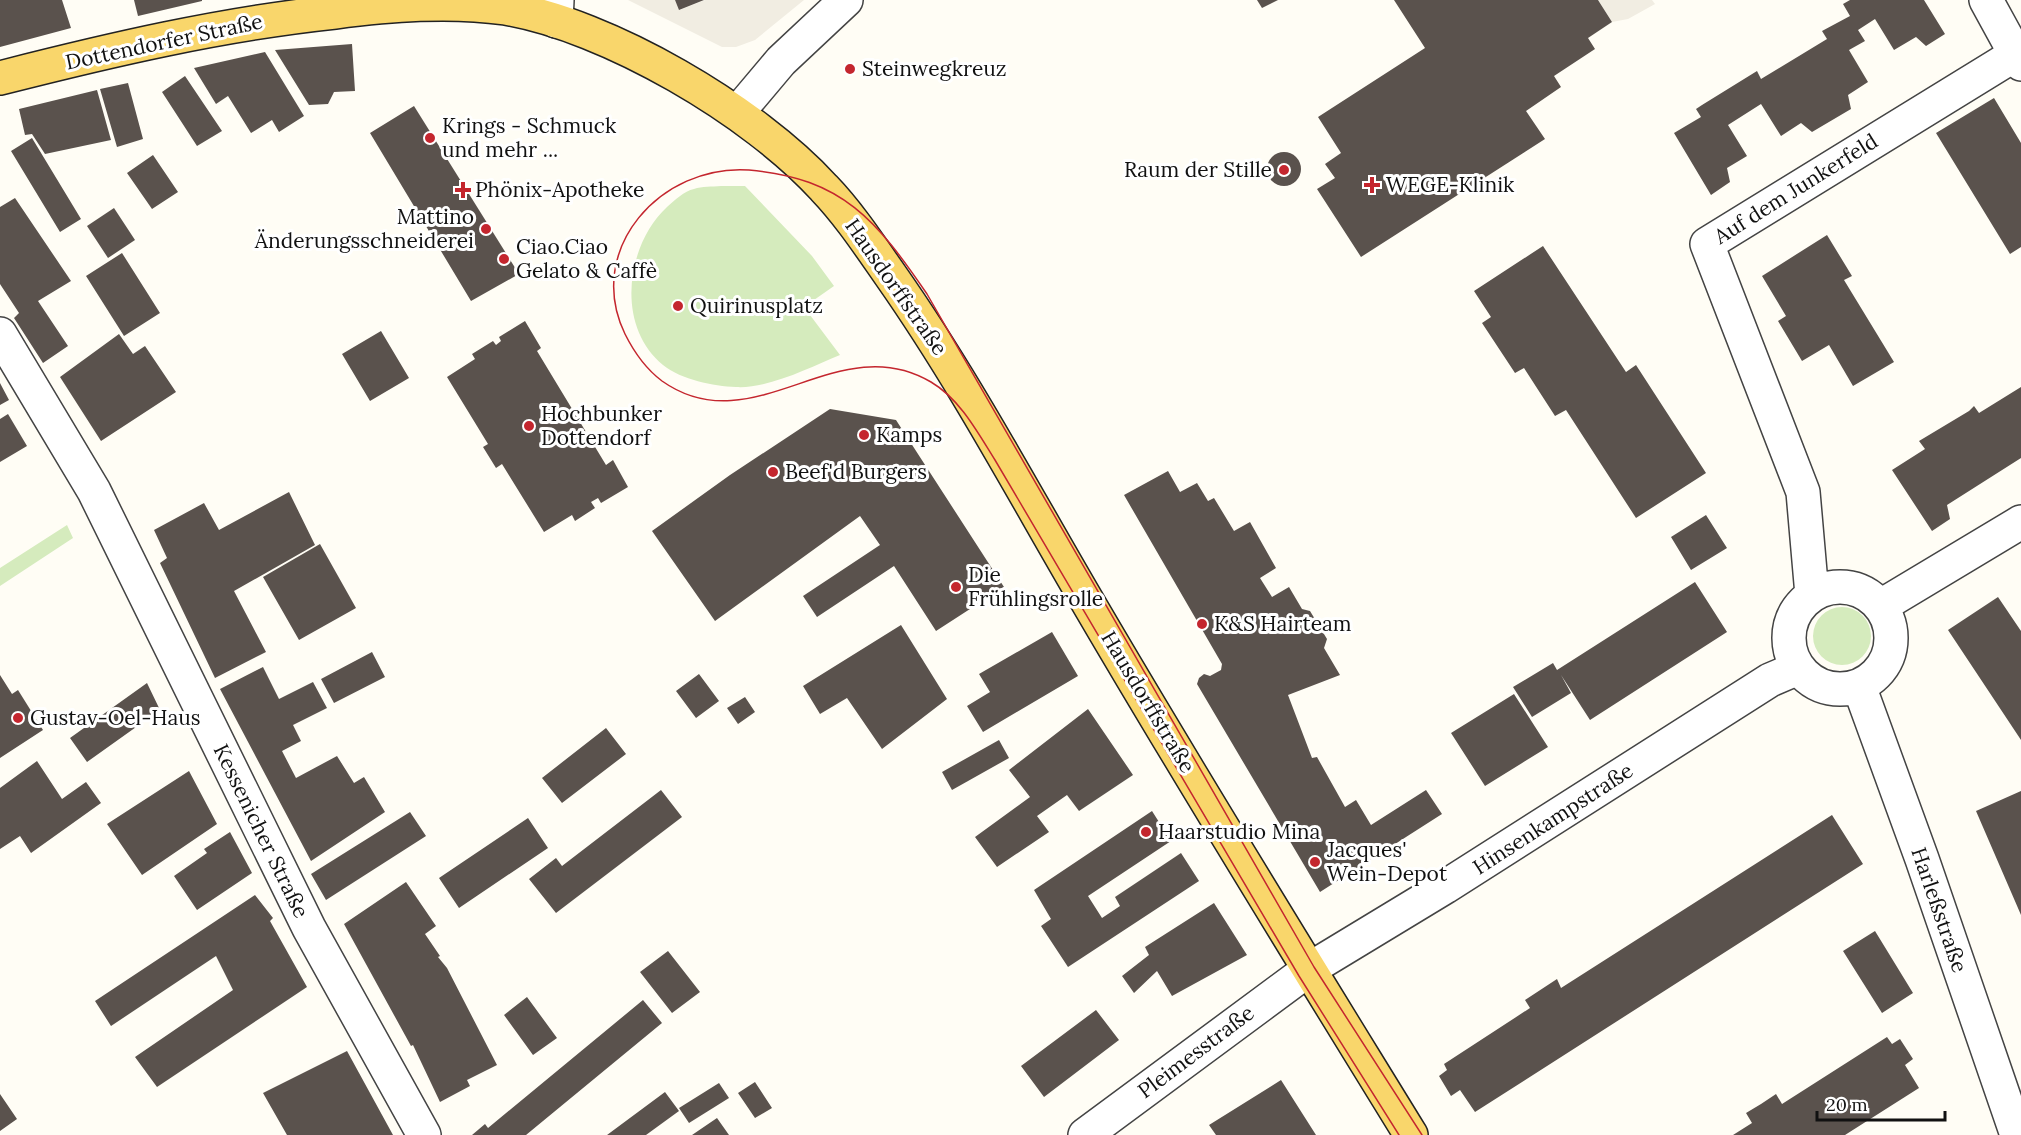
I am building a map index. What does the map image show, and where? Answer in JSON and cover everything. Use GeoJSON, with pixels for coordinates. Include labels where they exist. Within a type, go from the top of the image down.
{"type":"FeatureCollection","features":[{"type":"Feature","properties":{"kind":"main road","name":"Dottendorfer Straße"},"geometry":{"type":"LineString","coordinates":[[0,78],[213,29],[368,8],[436,4],[557,10],[738,112]]}},
{"type":"Feature","properties":{"kind":"main road","name":"Hausdorffstraße"},"geometry":{"type":"LineString","coordinates":[[738,112],[781,145],[826,189],[877,256],[934,339],[1308,970],[1411,1135]]}},
{"type":"Feature","properties":{"kind":"street"},"geometry":{"type":"LineString","coordinates":[[738,112],[781,61],[846,0]]}},
{"type":"Feature","properties":{"kind":"street","name":"Auf dem Junkerfeld"},"geometry":{"type":"LineString","coordinates":[[1812,595],[1803,492],[1707,244],[2018,59],[1986,0]]}},
{"type":"Feature","properties":{"kind":"street","name":"Kessenicher Straße"},"geometry":{"type":"LineString","coordinates":[[0,334],[94,491],[309,928],[424,1135]]}},
{"type":"Feature","properties":{"kind":"street"},"geometry":{"type":"LineString","coordinates":[[1881,606],[2021,522]]}},
{"type":"Feature","properties":{"kind":"street"},"geometry":{"type":"LineString","coordinates":[[1849,587],[1861,591],[1881,606],[1889,620],[1892,636],[1890,652],[1884,666],[1873,678],[1859,686],[1846,689],[1819,685],[1807,678],[1798,668],[1792,655],[1790,628],[1798,609],[1812,595],[1824,589],[1849,587]]}},
{"type":"Feature","properties":{"kind":"street","name":"Hinsenkampstraße"},"geometry":{"type":"LineString","coordinates":[[1308,970],[1445,887],[1770,680],[1798,668]]}},
{"type":"Feature","properties":{"kind":"street","name":"Harleßstraße"},"geometry":{"type":"LineString","coordinates":[[1859,686],[1922,859],[2017,1135]]}},
{"type":"Feature","properties":{"kind":"street","name":"Pleimesstraße"},"geometry":{"type":"LineString","coordinates":[[1084,1135],[1308,970]]}},
{"type":"Feature","properties":{"kind":"green space"},"geometry":{"type":"Polygon","coordinates":[[[745,186],[812,256],[834,286],[804,307],[840,355],[762,385],[736,387],[708,384],[679,375],[663,365],[648,349],[638,329],[632,308],[635,263],[642,242],[653,223],[680,196],[697,188],[745,186]]]}},
{"type":"Feature","properties":{"kind":"green space"},"geometry":{"type":"Polygon","coordinates":[[[67,525],[73,538],[0,586],[0,568],[67,525]]]}},
{"type":"Feature","properties":{"kind":"green space"},"geometry":{"type":"Polygon","coordinates":[[[1842,607],[1853,609],[1863,615],[1869,625],[1871,636],[1869,647],[1863,657],[1853,663],[1842,665],[1831,663],[1821,657],[1815,647],[1813,636],[1815,625],[1821,615],[1831,609],[1842,607]]]}},
{"type":"Feature","properties":{"kind":"shaded area"},"geometry":{"type":"Polygon","coordinates":[[[628,0],[675,0],[680,10],[705,0],[804,0],[755,40],[736,47],[722,47],[628,0]]]}},
{"type":"Feature","properties":{"kind":"shaded area"},"geometry":{"type":"Polygon","coordinates":[[[1598,0],[1652,0],[1655,4],[1628,19],[1612,22],[1598,0]]]}},
{"type":"Feature","properties":{"kind":"building"},"geometry":{"type":"Polygon","coordinates":[[[0,0],[62,0],[71,28],[0,47],[0,0]]]}},
{"type":"Feature","properties":{"kind":"building"},"geometry":{"type":"Polygon","coordinates":[[[134,0],[202,0],[202,1],[138,16],[134,0]]]}},
{"type":"Feature","properties":{"kind":"building"},"geometry":{"type":"Polygon","coordinates":[[[675,0],[704,0],[679,10],[675,0]]]}},
{"type":"Feature","properties":{"kind":"building"},"geometry":{"type":"Polygon","coordinates":[[[1257,0],[1278,0],[1262,8],[1257,0]]]}},
{"type":"Feature","properties":{"kind":"building"},"geometry":{"type":"Polygon","coordinates":[[[1394,0],[1598,0],[1612,22],[1588,38],[1595,49],[1554,76],[1561,87],[1526,111],[1545,139],[1361,257],[1317,189],[1335,178],[1325,164],[1341,153],[1318,117],[1425,48],[1394,0]]]}},
{"type":"Feature","properties":{"kind":"building"},"geometry":{"type":"Polygon","coordinates":[[[1850,0],[1924,0],[1945,34],[1926,46],[1916,37],[1894,50],[1875,19],[1858,30],[1865,41],[1849,50],[1868,82],[1848,95],[1851,109],[1812,132],[1801,123],[1781,136],[1761,104],[1728,125],[1747,156],[1727,168],[1730,182],[1711,195],[1674,133],[1701,117],[1696,109],[1757,71],[1761,79],[1827,39],[1822,31],[1850,16],[1843,4],[1850,0]]]}},
{"type":"Feature","properties":{"kind":"building"},"geometry":{"type":"Polygon","coordinates":[[[352,44],[355,91],[334,92],[328,104],[309,105],[275,50],[352,44]]]}},
{"type":"Feature","properties":{"kind":"building"},"geometry":{"type":"Polygon","coordinates":[[[265,52],[304,116],[279,132],[272,120],[251,133],[228,96],[216,104],[194,68],[265,52]]]}},
{"type":"Feature","properties":{"kind":"building"},"geometry":{"type":"Polygon","coordinates":[[[185,76],[222,131],[197,146],[162,92],[185,76]]]}},
{"type":"Feature","properties":{"kind":"building"},"geometry":{"type":"Polygon","coordinates":[[[128,83],[143,139],[117,147],[100,89],[128,83]]]}},
{"type":"Feature","properties":{"kind":"building"},"geometry":{"type":"Polygon","coordinates":[[[97,90],[111,140],[45,154],[32,134],[25,135],[19,109],[97,90]]]}},
{"type":"Feature","properties":{"kind":"building"},"geometry":{"type":"Polygon","coordinates":[[[1994,98],[2021,143],[2021,247],[2010,254],[1936,133],[1994,98]]]}},
{"type":"Feature","properties":{"kind":"building"},"geometry":{"type":"Polygon","coordinates":[[[414,106],[519,274],[471,301],[370,133],[414,106]]]}},
{"type":"Feature","properties":{"kind":"building"},"geometry":{"type":"Polygon","coordinates":[[[32,138],[81,219],[60,232],[11,151],[32,138]]]}},
{"type":"Feature","properties":{"kind":"building","name":"Raum der Stille"},"geometry":{"type":"Polygon","coordinates":[[[1284,152],[1296,157],[1301,169],[1296,181],[1284,186],[1272,181],[1267,169],[1272,157],[1284,152]]]}},
{"type":"Feature","properties":{"kind":"building"},"geometry":{"type":"Polygon","coordinates":[[[153,155],[178,192],[152,209],[127,173],[153,155]]]}},
{"type":"Feature","properties":{"kind":"building"},"geometry":{"type":"Polygon","coordinates":[[[15,198],[71,281],[38,301],[68,346],[43,363],[14,318],[19,313],[0,284],[0,207],[15,198]]]}},
{"type":"Feature","properties":{"kind":"building"},"geometry":{"type":"Polygon","coordinates":[[[114,208],[135,240],[108,258],[87,226],[114,208]]]}},
{"type":"Feature","properties":{"kind":"building"},"geometry":{"type":"Polygon","coordinates":[[[1827,235],[1852,276],[1844,280],[1894,362],[1853,386],[1829,345],[1802,361],[1778,321],[1786,316],[1762,276],[1827,235]]]}},
{"type":"Feature","properties":{"kind":"building"},"geometry":{"type":"Polygon","coordinates":[[[1543,246],[1626,372],[1636,365],[1706,473],[1636,518],[1566,410],[1555,416],[1524,368],[1515,373],[1482,323],[1491,317],[1474,291],[1543,246]]]}},
{"type":"Feature","properties":{"kind":"building"},"geometry":{"type":"Polygon","coordinates":[[[122,253],[160,313],[124,336],[86,276],[122,253]]]}},
{"type":"Feature","properties":{"kind":"building","name":"Hochbunker Dottendorf"},"geometry":{"type":"Polygon","coordinates":[[[525,321],[541,348],[537,351],[606,465],[613,460],[628,487],[601,503],[598,498],[591,502],[595,508],[575,521],[572,515],[544,532],[502,464],[496,468],[483,447],[488,444],[447,377],[475,359],[472,354],[493,341],[496,345],[501,341],[499,337],[525,321]]]}},
{"type":"Feature","properties":{"kind":"building"},"geometry":{"type":"Polygon","coordinates":[[[381,331],[409,378],[370,401],[342,354],[381,331]]]}},
{"type":"Feature","properties":{"kind":"building"},"geometry":{"type":"Polygon","coordinates":[[[119,334],[133,354],[145,346],[176,392],[101,441],[60,377],[119,334]]]}},
{"type":"Feature","properties":{"kind":"building"},"geometry":{"type":"Polygon","coordinates":[[[0,383],[9,400],[0,405],[0,383]]]}},
{"type":"Feature","properties":{"kind":"building"},"geometry":{"type":"Polygon","coordinates":[[[2021,387],[2021,458],[1947,505],[1950,519],[1932,531],[1892,470],[1925,449],[1919,441],[1974,406],[1979,413],[2021,387]]]}},
{"type":"Feature","properties":{"kind":"building"},"geometry":{"type":"Polygon","coordinates":[[[830,409],[896,420],[1004,587],[936,631],[894,566],[817,617],[803,596],[880,545],[860,516],[715,621],[652,531],[730,475],[830,409]]]}},
{"type":"Feature","properties":{"kind":"building"},"geometry":{"type":"Polygon","coordinates":[[[8,414],[27,446],[0,462],[0,419],[8,414]]]}},
{"type":"Feature","properties":{"kind":"building"},"geometry":{"type":"Polygon","coordinates":[[[1168,471],[1180,492],[1197,483],[1208,501],[1214,498],[1234,531],[1250,522],[1276,568],[1260,578],[1272,597],[1289,587],[1302,609],[1310,611],[1327,639],[1324,648],[1340,675],[1288,695],[1312,758],[1317,757],[1345,807],[1356,800],[1371,825],[1426,790],[1442,814],[1320,892],[1197,684],[1199,678],[1204,674],[1210,676],[1221,670],[1222,664],[1124,495],[1168,471]]]}},
{"type":"Feature","properties":{"kind":"building"},"geometry":{"type":"Polygon","coordinates":[[[289,492],[315,545],[234,591],[266,652],[215,678],[160,563],[167,558],[154,530],[204,503],[219,530],[289,492]]]}},
{"type":"Feature","properties":{"kind":"building"},"geometry":{"type":"Polygon","coordinates":[[[1706,515],[1727,548],[1691,570],[1671,537],[1706,515]]]}},
{"type":"Feature","properties":{"kind":"building"},"geometry":{"type":"Polygon","coordinates":[[[320,544],[356,608],[299,640],[263,577],[320,544]]]}},
{"type":"Feature","properties":{"kind":"building"},"geometry":{"type":"Polygon","coordinates":[[[1695,582],[1727,632],[1590,720],[1561,675],[1571,693],[1532,717],[1513,687],[1553,663],[1557,670],[1695,582]]]}},
{"type":"Feature","properties":{"kind":"building"},"geometry":{"type":"Polygon","coordinates":[[[1998,597],[2021,631],[2021,740],[1948,630],[1998,597]]]}},
{"type":"Feature","properties":{"kind":"building"},"geometry":{"type":"Polygon","coordinates":[[[901,625],[947,699],[882,749],[847,698],[820,714],[803,686],[901,625]]]}},
{"type":"Feature","properties":{"kind":"building"},"geometry":{"type":"Polygon","coordinates":[[[1052,632],[1078,676],[983,732],[967,706],[990,692],[979,674],[1052,632]]]}},
{"type":"Feature","properties":{"kind":"building"},"geometry":{"type":"Polygon","coordinates":[[[372,652],[385,677],[334,703],[321,679],[372,652]]]}},
{"type":"Feature","properties":{"kind":"building"},"geometry":{"type":"Polygon","coordinates":[[[263,667],[279,699],[313,682],[327,708],[293,725],[301,741],[282,751],[296,778],[337,756],[354,783],[364,777],[385,812],[311,861],[220,689],[263,667]]]}},
{"type":"Feature","properties":{"kind":"building"},"geometry":{"type":"Polygon","coordinates":[[[699,674],[719,701],[696,718],[676,691],[699,674]]]}},
{"type":"Feature","properties":{"kind":"building","name":"Gustav-Oel-Haus"},"geometry":{"type":"Polygon","coordinates":[[[0,675],[12,694],[18,690],[43,730],[0,758],[0,675]]]}},
{"type":"Feature","properties":{"kind":"building"},"geometry":{"type":"Polygon","coordinates":[[[147,683],[160,710],[87,762],[70,738],[147,683]]]}},
{"type":"Feature","properties":{"kind":"building"},"geometry":{"type":"Polygon","coordinates":[[[1514,694],[1548,747],[1485,786],[1451,733],[1514,694]]]}},
{"type":"Feature","properties":{"kind":"building"},"geometry":{"type":"Polygon","coordinates":[[[745,697],[755,712],[738,724],[727,708],[745,697]]]}},
{"type":"Feature","properties":{"kind":"building"},"geometry":{"type":"Polygon","coordinates":[[[1088,709],[1133,775],[1079,811],[1067,795],[1037,816],[1049,832],[997,867],[975,837],[1030,797],[1009,770],[1088,709]]]}},
{"type":"Feature","properties":{"kind":"building"},"geometry":{"type":"Polygon","coordinates":[[[606,728],[626,754],[562,803],[542,778],[606,728]]]}},
{"type":"Feature","properties":{"kind":"building"},"geometry":{"type":"Polygon","coordinates":[[[999,740],[1009,758],[952,790],[942,772],[999,740]]]}},
{"type":"Feature","properties":{"kind":"building"},"geometry":{"type":"Polygon","coordinates":[[[37,761],[62,799],[86,782],[101,803],[31,853],[20,836],[0,849],[0,788],[37,761]]]}},
{"type":"Feature","properties":{"kind":"building"},"geometry":{"type":"Polygon","coordinates":[[[189,771],[217,824],[142,875],[107,824],[189,771]]]}},
{"type":"Feature","properties":{"kind":"building"},"geometry":{"type":"Polygon","coordinates":[[[661,790],[682,817],[556,913],[529,879],[556,858],[562,866],[661,790]]]}},
{"type":"Feature","properties":{"kind":"building"},"geometry":{"type":"Polygon","coordinates":[[[2021,791],[2021,915],[1976,811],[2021,791]]]}},
{"type":"Feature","properties":{"kind":"building"},"geometry":{"type":"Polygon","coordinates":[[[1152,811],[1171,841],[1088,896],[1102,918],[1120,906],[1115,897],[1181,853],[1199,881],[1068,967],[1041,926],[1051,919],[1034,890],[1152,811]]]}},
{"type":"Feature","properties":{"kind":"building"},"geometry":{"type":"Polygon","coordinates":[[[410,812],[426,836],[326,900],[311,874],[410,812]]]}},
{"type":"Feature","properties":{"kind":"building"},"geometry":{"type":"Polygon","coordinates":[[[1832,815],[1863,864],[1475,1112],[1460,1090],[1451,1096],[1439,1076],[1447,1070],[1444,1064],[1530,1008],[1525,1000],[1557,979],[1561,988],[1832,815]]]}},
{"type":"Feature","properties":{"kind":"building"},"geometry":{"type":"Polygon","coordinates":[[[528,818],[548,848],[459,908],[439,878],[528,818]]]}},
{"type":"Feature","properties":{"kind":"building"},"geometry":{"type":"Polygon","coordinates":[[[230,832],[252,873],[197,910],[174,876],[207,853],[204,849],[230,832]]]}},
{"type":"Feature","properties":{"kind":"building"},"geometry":{"type":"Polygon","coordinates":[[[406,882],[436,926],[425,934],[447,968],[497,1065],[467,1080],[470,1086],[440,1102],[413,1045],[411,1046],[344,924],[406,882]]]}},
{"type":"Feature","properties":{"kind":"building"},"geometry":{"type":"Polygon","coordinates":[[[255,895],[273,918],[270,921],[307,987],[157,1087],[135,1057],[233,990],[216,956],[111,1026],[95,1001],[255,895]]]}},
{"type":"Feature","properties":{"kind":"building"},"geometry":{"type":"Polygon","coordinates":[[[1214,903],[1247,955],[1172,996],[1157,971],[1134,993],[1122,976],[1149,955],[1145,947],[1214,903]]]}},
{"type":"Feature","properties":{"kind":"building"},"geometry":{"type":"Polygon","coordinates":[[[1875,931],[1913,993],[1882,1013],[1843,951],[1875,931]]]}},
{"type":"Feature","properties":{"kind":"building"},"geometry":{"type":"Polygon","coordinates":[[[668,951],[700,992],[672,1013],[640,972],[668,951]]]}},
{"type":"Feature","properties":{"kind":"building"},"geometry":{"type":"Polygon","coordinates":[[[527,997],[557,1038],[533,1055],[504,1015],[527,997]]]}},
{"type":"Feature","properties":{"kind":"building"},"geometry":{"type":"Polygon","coordinates":[[[643,1000],[662,1023],[526,1135],[472,1135],[485,1124],[488,1128],[643,1000]]]}},
{"type":"Feature","properties":{"kind":"building"},"geometry":{"type":"Polygon","coordinates":[[[1096,1010],[1119,1040],[1044,1097],[1021,1066],[1096,1010]]]}},
{"type":"Feature","properties":{"kind":"building"},"geometry":{"type":"Polygon","coordinates":[[[1887,1037],[1892,1044],[1900,1039],[1913,1059],[1905,1065],[1919,1088],[1845,1135],[1733,1135],[1752,1123],[1746,1113],[1776,1094],[1782,1104],[1887,1037]]]}},
{"type":"Feature","properties":{"kind":"building"},"geometry":{"type":"Polygon","coordinates":[[[347,1051],[393,1135],[287,1135],[263,1093],[347,1051]]]}},
{"type":"Feature","properties":{"kind":"building"},"geometry":{"type":"Polygon","coordinates":[[[1281,1080],[1316,1135],[1216,1135],[1209,1125],[1281,1080]]]}},
{"type":"Feature","properties":{"kind":"building"},"geometry":{"type":"Polygon","coordinates":[[[755,1082],[772,1108],[755,1118],[738,1093],[755,1082]]]}},
{"type":"Feature","properties":{"kind":"building"},"geometry":{"type":"Polygon","coordinates":[[[719,1083],[729,1098],[689,1123],[679,1108],[719,1083]]]}},
{"type":"Feature","properties":{"kind":"building"},"geometry":{"type":"Polygon","coordinates":[[[665,1092],[679,1111],[646,1135],[607,1135],[665,1092]]]}},
{"type":"Feature","properties":{"kind":"building"},"geometry":{"type":"Polygon","coordinates":[[[0,1094],[17,1119],[0,1131],[0,1094]]]}},
{"type":"Feature","properties":{"kind":"building"},"geometry":{"type":"Polygon","coordinates":[[[717,1118],[729,1135],[692,1135],[717,1118]]]}},
{"type":"Feature","properties":{"kind":"tram line"},"geometry":{"type":"LineString","coordinates":[[1399,1135],[1299,976],[995,460],[960,407],[931,382],[896,369],[862,367],[829,374],[763,395],[730,401],[696,397],[662,381],[641,360],[625,334],[615,302],[615,272],[623,243],[639,218],[660,197],[687,181],[717,172],[749,170],[782,175],[809,182],[855,208],[891,245],[927,294],[1314,967],[1422,1135]]}},
{"type":"Feature","properties":{"kind":"place","name":"Steinwegkreuz"},"geometry":{"type":"Point","coordinates":[850,69]}},
{"type":"Feature","properties":{"kind":"place","name":"Krings - Schmuck und mehr ..."},"geometry":{"type":"Point","coordinates":[430,138]}},
{"type":"Feature","properties":{"kind":"place","name":"Raum der Stille"},"geometry":{"type":"Point","coordinates":[1284,170]}},
{"type":"Feature","properties":{"kind":"place","name":"WEGE-Klinik"},"geometry":{"type":"Point","coordinates":[1372,185]}},
{"type":"Feature","properties":{"kind":"place","name":"Phönix-Apotheke"},"geometry":{"type":"Point","coordinates":[463,190]}},
{"type":"Feature","properties":{"kind":"place","name":"Mattino Änderungsschneiderei"},"geometry":{"type":"Point","coordinates":[486,229]}},
{"type":"Feature","properties":{"kind":"place","name":"Ciao.Ciao Gelato & Caffè"},"geometry":{"type":"Point","coordinates":[504,259]}},
{"type":"Feature","properties":{"kind":"place","name":"Quirinusplatz"},"geometry":{"type":"Point","coordinates":[678,306]}},
{"type":"Feature","properties":{"kind":"place","name":"Hochbunker Dottendorf"},"geometry":{"type":"Point","coordinates":[529,426]}},
{"type":"Feature","properties":{"kind":"place","name":"Kamps"},"geometry":{"type":"Point","coordinates":[864,435]}},
{"type":"Feature","properties":{"kind":"place","name":"Beef'd Burgers"},"geometry":{"type":"Point","coordinates":[773,472]}},
{"type":"Feature","properties":{"kind":"place","name":"Die Frühlingsrolle"},"geometry":{"type":"Point","coordinates":[956,587]}},
{"type":"Feature","properties":{"kind":"place","name":"K&S Hairteam"},"geometry":{"type":"Point","coordinates":[1202,624]}},
{"type":"Feature","properties":{"kind":"place","name":"Gustav-Oel-Haus"},"geometry":{"type":"Point","coordinates":[18,718]}},
{"type":"Feature","properties":{"kind":"place","name":"Haarstudio Mina"},"geometry":{"type":"Point","coordinates":[1146,832]}},
{"type":"Feature","properties":{"kind":"place","name":"Jacques' Wein-Depot"},"geometry":{"type":"Point","coordinates":[1315,862]}}]}
